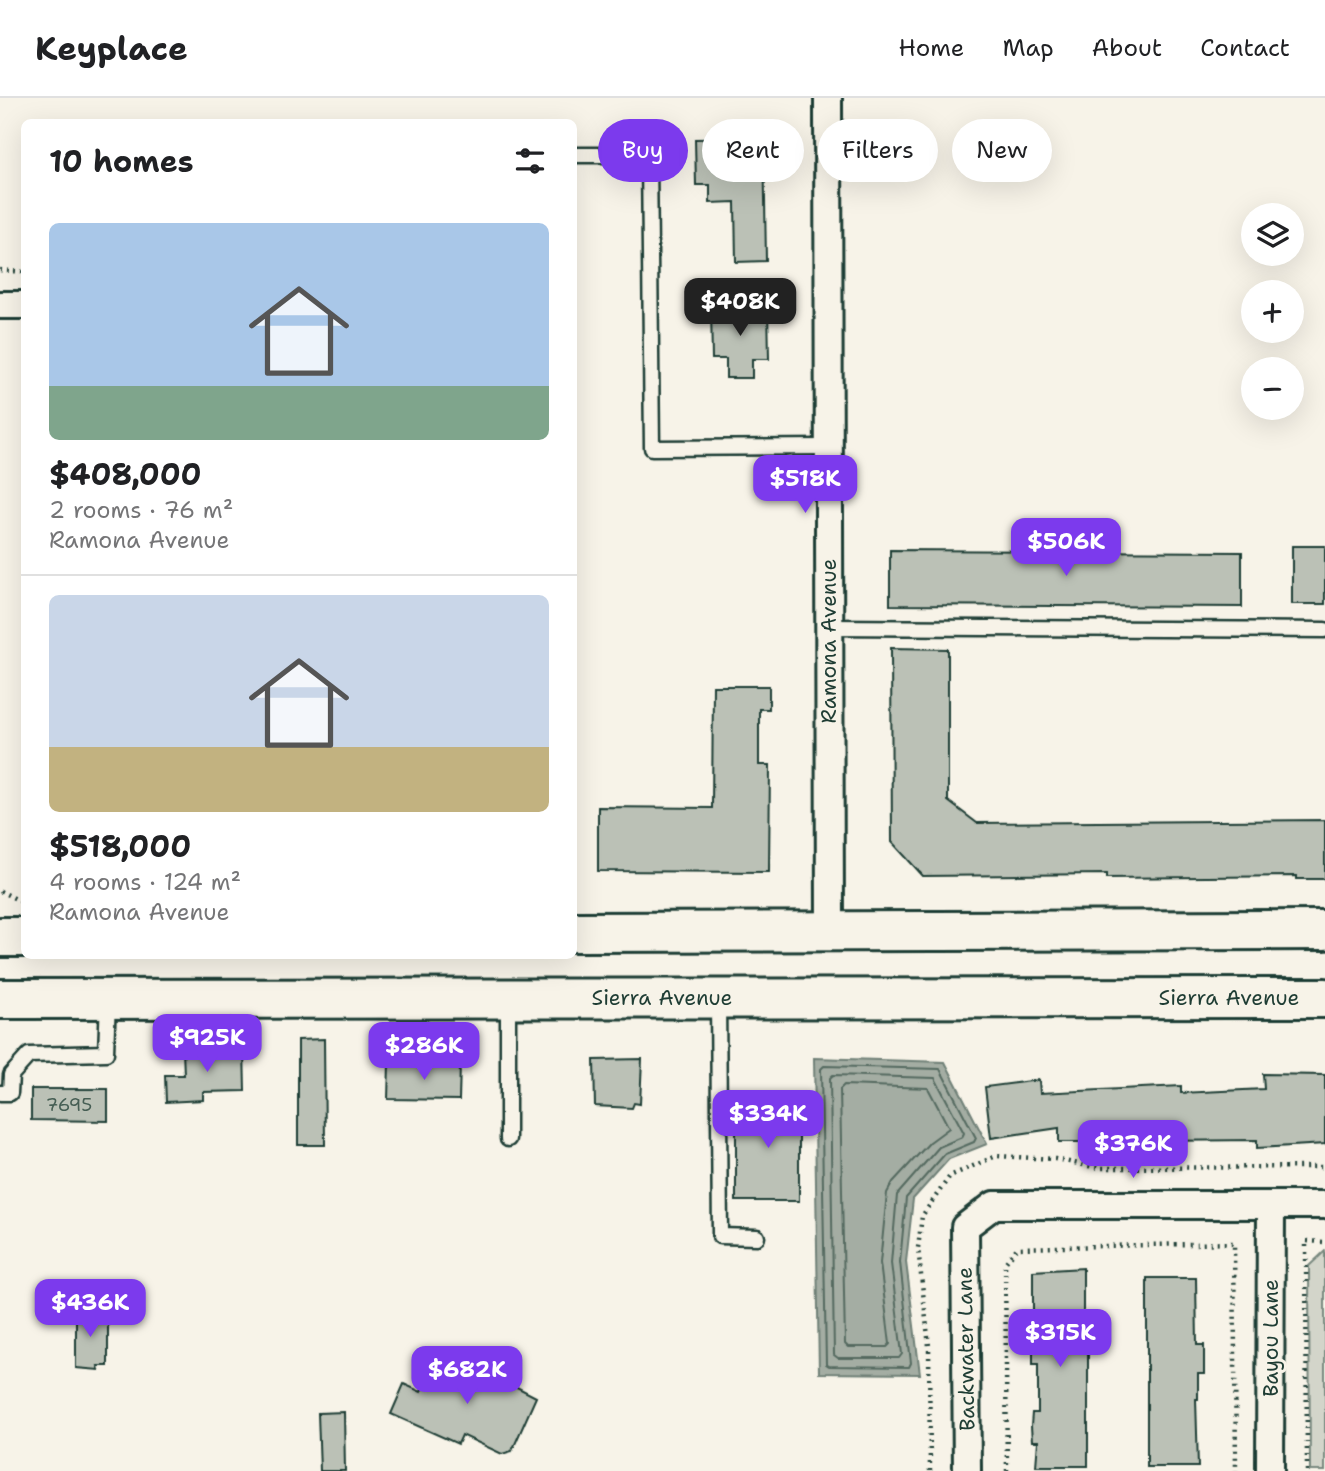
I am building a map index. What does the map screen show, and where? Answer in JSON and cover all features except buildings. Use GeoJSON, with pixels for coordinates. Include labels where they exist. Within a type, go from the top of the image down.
{"type":"FeatureCollection","features":[{"type":"Feature","properties":{"kind":"main road"},"geometry":{"type":"LineString","coordinates":[[577,932],[1325,930]]}},
{"type":"Feature","properties":{"kind":"main road"},"geometry":{"type":"LineString","coordinates":[[0,937],[21,937]]}},
{"type":"Feature","properties":{"kind":"main road","name":"Sierra Avenue"},"geometry":{"type":"LineString","coordinates":[[0,999],[1325,998]]}},
{"type":"Feature","properties":{"kind":"street","name":"Ramona Avenue"},"geometry":{"type":"LineString","coordinates":[[828,98],[830,932]]}},
{"type":"Feature","properties":{"kind":"street"},"geometry":{"type":"LineString","coordinates":[[0,305],[21,305]]}},
{"type":"Feature","properties":{"kind":"street","name":"Backwater Lane"},"geometry":{"type":"LineString","coordinates":[[967,1471],[965,1227],[994,1205],[1271,1205]]}},
{"type":"Feature","properties":{"kind":"street"},"geometry":{"type":"LineString","coordinates":[[1271,1205],[1325,1205]]}},
{"type":"Feature","properties":{"kind":"street","name":"Bayou Lane"},"geometry":{"type":"LineString","coordinates":[[1270,1471],[1271,1205]]}},
{"type":"Feature","properties":{"kind":"lane"},"geometry":{"type":"LineString","coordinates":[[577,155],[649,155],[652,448],[829,447]]}},
{"type":"Feature","properties":{"kind":"lane"},"geometry":{"type":"LineString","coordinates":[[828,628],[1325,630]]}},
{"type":"Feature","properties":{"kind":"lane"},"geometry":{"type":"LineString","coordinates":[[0,1093],[10,1093],[11,1075],[29,1055],[106,1053],[108,998]]}},
{"type":"Feature","properties":{"kind":"lane"},"geometry":{"type":"LineString","coordinates":[[718,998],[720,1236],[757,1237]]}},
{"type":"Feature","properties":{"kind":"lane"},"geometry":{"type":"LineString","coordinates":[[508,999],[508,1139]]}},
{"type":"Feature","properties":{"kind":"path"},"geometry":{"type":"LineString","coordinates":[[0,270],[21,272]]}},
{"type":"Feature","properties":{"kind":"path"},"geometry":{"type":"LineString","coordinates":[[0,891],[21,902]]}},
{"type":"Feature","properties":{"kind":"path"},"geometry":{"type":"LineString","coordinates":[[930,1471],[929,1346],[918,1248],[922,1216],[950,1176],[996,1156],[1055,1159],[1098,1168],[1325,1167]]}},
{"type":"Feature","properties":{"kind":"path"},"geometry":{"type":"LineString","coordinates":[[1307,1471],[1306,1241],[1325,1242]]}},
{"type":"Feature","properties":{"kind":"path"},"geometry":{"type":"LineString","coordinates":[[1007,1471],[1005,1263],[1017,1248],[1234,1243],[1236,1471]]}},
{"type":"Feature","properties":{"kind":"shaded area"},"geometry":{"type":"Polygon","coordinates":[[[1325,1251],[1325,1471],[1310,1471],[1309,1266],[1325,1251]]]}},
{"type":"Feature","properties":{"kind":"water"},"geometry":{"type":"Polygon","coordinates":[[[814,1058],[945,1062],[987,1144],[949,1159],[913,1199],[906,1262],[920,1374],[819,1373],[814,1058]]]}}]}
